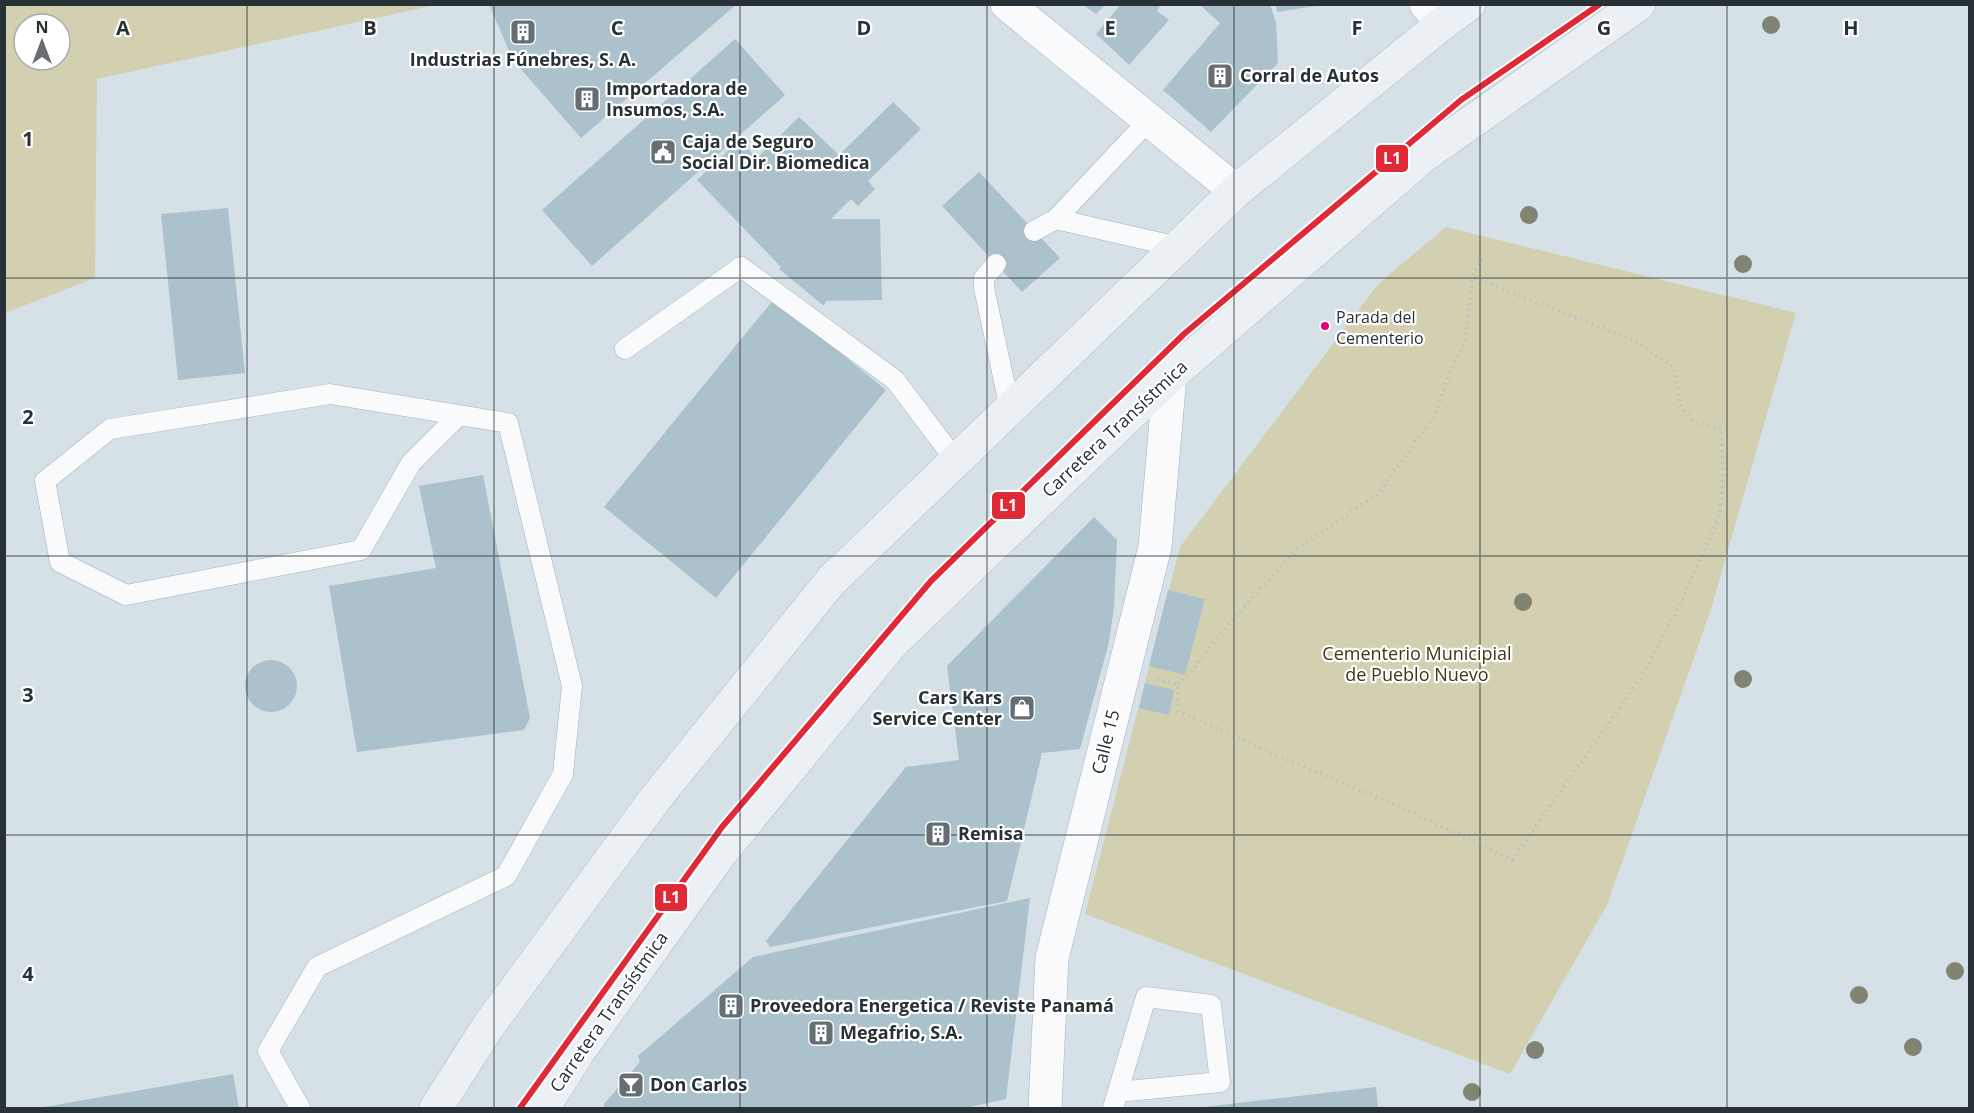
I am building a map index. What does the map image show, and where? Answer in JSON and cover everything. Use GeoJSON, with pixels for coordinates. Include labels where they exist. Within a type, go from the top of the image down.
{"type":"FeatureCollection","features":[{"type":"Feature","properties":{"kind":"main road"},"geometry":{"type":"LineString","coordinates":[[435,1108],[487,1028],[655,799],[831,580],[1236,191],[1434,14],[1469,4]]}},
{"type":"Feature","properties":{"kind":"main road","name":"Carretera Transístmica"},"geometry":{"type":"LineString","coordinates":[[543,1108],[579,1051],[720,854],[892,643],[1170,376],[1422,157],[1638,4]]}},
{"type":"Feature","properties":{"kind":"street"},"geometry":{"type":"LineString","coordinates":[[1007,4],[1236,191]]}},
{"type":"Feature","properties":{"kind":"street","name":"Calle 15"},"geometry":{"type":"LineString","coordinates":[[1045,1108],[1052,958],[1155,547],[1170,376]]}},
{"type":"Feature","properties":{"kind":"lane"},"geometry":{"type":"LineString","coordinates":[[1035,231],[1056,219],[1149,120]]}},
{"type":"Feature","properties":{"kind":"lane"},"geometry":{"type":"LineString","coordinates":[[1056,219],[1178,247]]}},
{"type":"Feature","properties":{"kind":"lane"},"geometry":{"type":"LineString","coordinates":[[996,264],[984,278],[984,288],[1010,409]]}},
{"type":"Feature","properties":{"kind":"lane"},"geometry":{"type":"LineString","coordinates":[[625,349],[741,267],[895,380],[957,461]]}},
{"type":"Feature","properties":{"kind":"lane"},"geometry":{"type":"LineString","coordinates":[[300,1108],[268,1051],[317,967],[506,876],[563,774],[573,686],[508,423],[459,415],[330,394],[111,429],[45,481],[60,562],[126,595],[362,550],[411,463],[459,415]]}},
{"type":"Feature","properties":{"kind":"lane"},"geometry":{"type":"LineString","coordinates":[[1146,997],[1211,1005],[1220,1082],[1116,1100],[1146,997]]}},
{"type":"Feature","properties":{"kind":"path"},"geometry":{"type":"LineString","coordinates":[[1178,684],[1188,676],[1218,636],[1298,548],[1378,494],[1429,424],[1435,415],[1452,366],[1465,343],[1472,277],[1483,258]]}},
{"type":"Feature","properties":{"kind":"path"},"geometry":{"type":"LineString","coordinates":[[1178,684],[1178,711],[1403,808],[1512,860],[1642,676],[1680,605],[1719,517],[1723,480],[1721,428],[1693,422],[1680,405],[1674,368],[1634,340],[1472,277]]}},
{"type":"Feature","properties":{"kind":"path"},"geometry":{"type":"LineString","coordinates":[[1124,671],[1178,684]]}},
{"type":"Feature","properties":{"kind":"green space"},"geometry":{"type":"Polygon","coordinates":[[[5,4],[436,4],[97,79],[95,278],[5,313],[5,4]]]}},
{"type":"Feature","properties":{"kind":"green space","name":"Cementerio Municipial de Pueblo Nuevo"},"geometry":{"type":"Polygon","coordinates":[[[1446,227],[1796,313],[1711,609],[1607,905],[1510,1074],[1085,914],[1180,547],[1378,284],[1446,227]]]}},
{"type":"Feature","properties":{"kind":"building","name":"Importadora de Insumos, S.A."},"geometry":{"type":"Polygon","coordinates":[[[489,4],[737,4],[581,138],[513,60],[489,4]]]}},
{"type":"Feature","properties":{"kind":"building"},"geometry":{"type":"Polygon","coordinates":[[[1082,4],[1106,4],[1096,14],[1082,4]]]}},
{"type":"Feature","properties":{"kind":"building"},"geometry":{"type":"Polygon","coordinates":[[[1121,4],[1161,4],[1157,11],[1169,20],[1129,65],[1096,34],[1121,4]]]}},
{"type":"Feature","properties":{"kind":"building","name":"Corral de Autos"},"geometry":{"type":"Polygon","coordinates":[[[1199,4],[1270,4],[1276,22],[1278,63],[1211,132],[1163,90],[1220,23],[1199,4]]]}},
{"type":"Feature","properties":{"kind":"building"},"geometry":{"type":"Polygon","coordinates":[[[1276,4],[1316,4],[1316,6],[1277,12],[1276,4]]]}},
{"type":"Feature","properties":{"kind":"building","name":"Caja de Seguro Social Dir. Biomedica"},"geometry":{"type":"Polygon","coordinates":[[[735,39],[785,95],[592,266],[542,210],[735,39]]]}},
{"type":"Feature","properties":{"kind":"building"},"geometry":{"type":"Polygon","coordinates":[[[893,102],[921,129],[868,181],[875,189],[858,206],[851,199],[831,219],[880,219],[882,300],[826,301],[824,306],[779,269],[781,267],[697,180],[739,140],[757,158],[799,117],[839,155],[893,102]]]}},
{"type":"Feature","properties":{"kind":"building"},"geometry":{"type":"Polygon","coordinates":[[[979,172],[1060,258],[1022,292],[942,206],[979,172]]]}},
{"type":"Feature","properties":{"kind":"building"},"geometry":{"type":"Polygon","coordinates":[[[228,208],[245,373],[178,380],[161,214],[228,208]]]}},
{"type":"Feature","properties":{"kind":"building"},"geometry":{"type":"Polygon","coordinates":[[[774,299],[886,390],[716,598],[604,507],[774,299]]]}},
{"type":"Feature","properties":{"kind":"building"},"geometry":{"type":"Polygon","coordinates":[[[483,475],[530,718],[524,730],[357,752],[329,586],[436,568],[419,486],[483,475]]]}},
{"type":"Feature","properties":{"kind":"building"},"geometry":{"type":"Polygon","coordinates":[[[1094,517],[1117,540],[1114,607],[1109,642],[1080,749],[1042,753],[1007,901],[770,947],[766,941],[906,767],[959,760],[947,666],[1094,517]]]}},
{"type":"Feature","properties":{"kind":"building"},"geometry":{"type":"Polygon","coordinates":[[[1168,590],[1205,599],[1185,675],[1149,666],[1168,590]]]}},
{"type":"Feature","properties":{"kind":"building"},"geometry":{"type":"Polygon","coordinates":[[[266,660],[276,660],[285,664],[293,672],[297,686],[293,700],[285,708],[276,712],[266,712],[257,708],[249,700],[245,691],[245,681],[249,672],[257,664],[266,660]]]}},
{"type":"Feature","properties":{"kind":"building"},"geometry":{"type":"Polygon","coordinates":[[[1145,683],[1174,690],[1169,715],[1139,708],[1145,683]]]}},
{"type":"Feature","properties":{"kind":"building"},"geometry":{"type":"Polygon","coordinates":[[[1030,898],[1006,1099],[966,1108],[604,1108],[604,1104],[640,1062],[638,1056],[753,957],[1030,898]]]}},
{"type":"Feature","properties":{"kind":"building"},"geometry":{"type":"Polygon","coordinates":[[[233,1074],[239,1108],[44,1108],[44,1107],[233,1074]]]}},
{"type":"Feature","properties":{"kind":"building"},"geometry":{"type":"Polygon","coordinates":[[[1376,1087],[1378,1108],[1204,1108],[1204,1107],[1376,1087]]]}},
{"type":"Feature","properties":{"kind":"transit line","name":"L1"},"geometry":{"type":"LineString","coordinates":[[520,1108],[722,827],[931,581],[1184,334],[1461,100],[1600,4]]}},
{"type":"Feature","properties":{"kind":"place","name":"Industrias Fúnebres, S. A."},"geometry":{"type":"Point","coordinates":[523,32]}},
{"type":"Feature","properties":{"kind":"place","name":"Corral de Autos"},"geometry":{"type":"Point","coordinates":[1220,76]}},
{"type":"Feature","properties":{"kind":"place","name":"Importadora de Insumos, S.A."},"geometry":{"type":"Point","coordinates":[587,99]}},
{"type":"Feature","properties":{"kind":"place","name":"Caja de Seguro Social Dir. Biomedica"},"geometry":{"type":"Point","coordinates":[663,152]}},
{"type":"Feature","properties":{"kind":"place","name":"Parada del Cementerio"},"geometry":{"type":"Point","coordinates":[1325,326]}},
{"type":"Feature","properties":{"kind":"place","name":"Cars Kars Service Center"},"geometry":{"type":"Point","coordinates":[1022,708]}},
{"type":"Feature","properties":{"kind":"place","name":"Remisa"},"geometry":{"type":"Point","coordinates":[938,834]}},
{"type":"Feature","properties":{"kind":"place","name":"Proveedora Energetica / Reviste Panamá"},"geometry":{"type":"Point","coordinates":[731,1006]}},
{"type":"Feature","properties":{"kind":"place","name":"Megafrio, S.A."},"geometry":{"type":"Point","coordinates":[821,1033]}},
{"type":"Feature","properties":{"kind":"place","name":"Don Carlos"},"geometry":{"type":"Point","coordinates":[631,1085]}}]}
